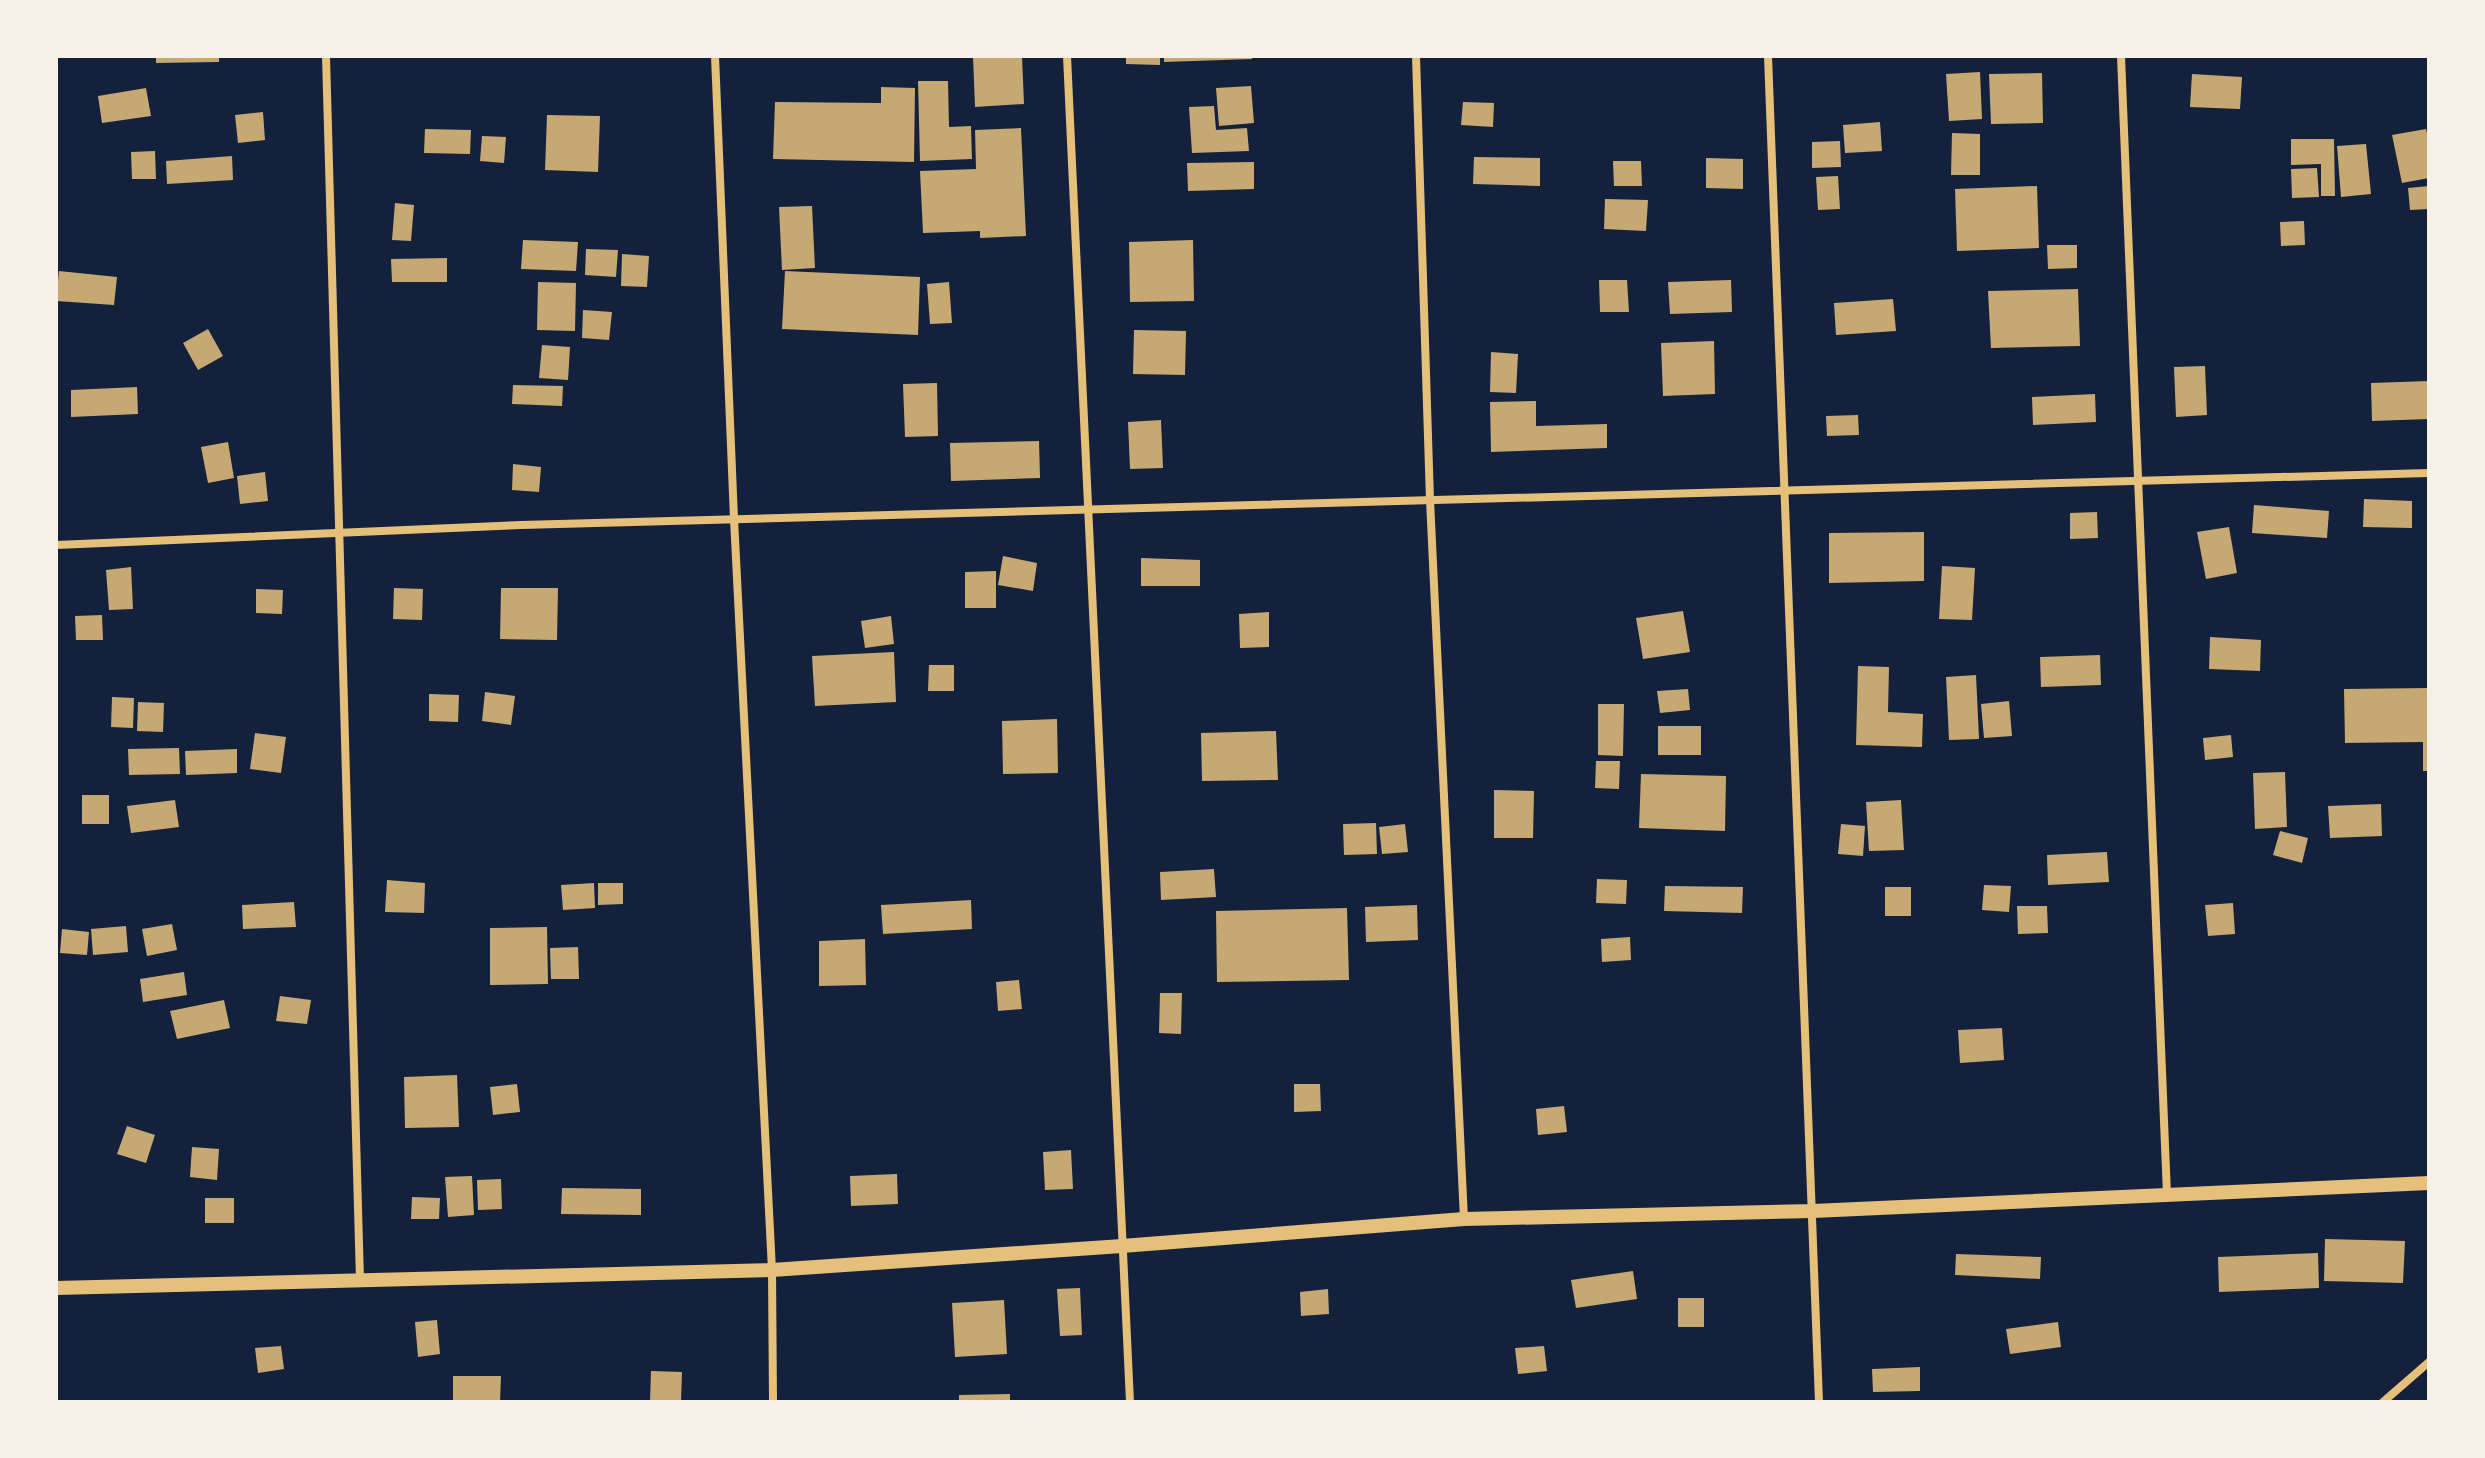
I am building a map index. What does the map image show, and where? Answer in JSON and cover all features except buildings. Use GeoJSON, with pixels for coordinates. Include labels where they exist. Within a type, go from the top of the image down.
{"type":"FeatureCollection","features":[{"type":"Feature","properties":{"kind":"street"},"geometry":{"type":"LineString","coordinates":[[326,56],[360,1280]]}},
{"type":"Feature","properties":{"kind":"street"},"geometry":{"type":"LineString","coordinates":[[715,56],[734,519],[772,1270],[773,1402]]}},
{"type":"Feature","properties":{"kind":"street"},"geometry":{"type":"LineString","coordinates":[[1067,56],[1130,1402]]}},
{"type":"Feature","properties":{"kind":"street"},"geometry":{"type":"LineString","coordinates":[[1416,56],[1430,500],[1464,1219]]}},
{"type":"Feature","properties":{"kind":"street"},"geometry":{"type":"LineString","coordinates":[[1768,56],[1819,1402]]}},
{"type":"Feature","properties":{"kind":"street"},"geometry":{"type":"LineString","coordinates":[[2121,56],[2167,1195]]}},
{"type":"Feature","properties":{"kind":"street"},"geometry":{"type":"LineString","coordinates":[[56,545],[734,519],[2429,473]]}},
{"type":"Feature","properties":{"kind":"street"},"geometry":{"type":"LineString","coordinates":[[56,1288],[772,1270],[1464,1219],[1813,1211],[2429,1183]]}},
{"type":"Feature","properties":{"kind":"street"},"geometry":{"type":"LineString","coordinates":[[2383,1402],[2429,1362]]}}]}
